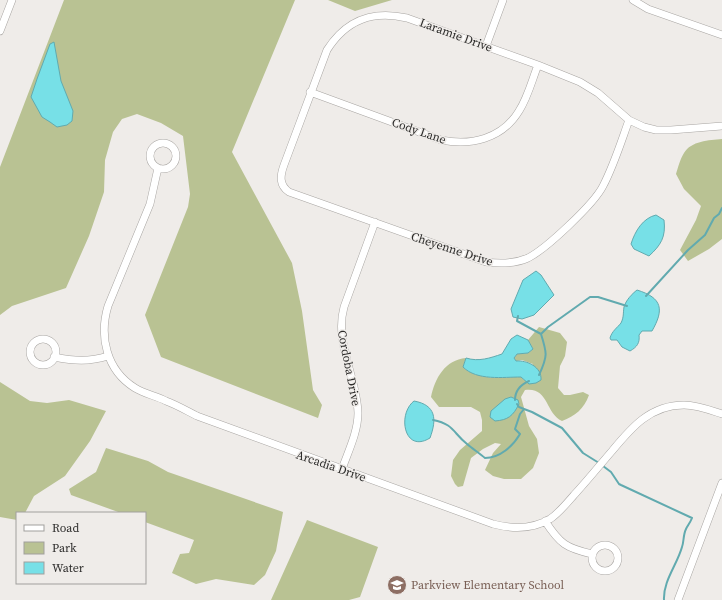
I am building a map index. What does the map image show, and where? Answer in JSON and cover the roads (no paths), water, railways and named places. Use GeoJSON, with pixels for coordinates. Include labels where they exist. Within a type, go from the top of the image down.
{"type":"FeatureCollection","features":[{"type":"Feature","properties":{"kind":"street"},"geometry":{"type":"LineString","coordinates":[[0,31],[12,0]]}},
{"type":"Feature","properties":{"kind":"street"},"geometry":{"type":"LineString","coordinates":[[486,46],[503,0]]}},
{"type":"Feature","properties":{"kind":"street"},"geometry":{"type":"LineString","coordinates":[[633,0],[648,9],[722,35]]}},
{"type":"Feature","properties":{"kind":"street","name":"Laramie Drive"},"geometry":{"type":"LineString","coordinates":[[282,185],[281,173],[323,58],[334,38],[351,24],[370,17],[392,15],[407,18],[564,75],[590,87],[629,120],[644,127],[661,130],[722,126]]}},
{"type":"Feature","properties":{"kind":"street","name":"Cody Lane"},"geometry":{"type":"LineString","coordinates":[[310,92],[441,140],[451,142],[470,142],[492,136],[514,119],[524,101],[538,65]]}},
{"type":"Feature","properties":{"kind":"street","name":"Cheyenne Drive"},"geometry":{"type":"LineString","coordinates":[[282,185],[289,192],[486,262],[508,263],[523,260],[533,255],[547,244],[594,199],[603,185],[629,120]]}},
{"type":"Feature","properties":{"kind":"street","name":"Arcadia Drive"},"geometry":{"type":"LineString","coordinates":[[158,168],[150,204],[105,315],[104,336],[108,356],[121,376],[144,393],[168,402],[197,416],[503,527],[522,527],[545,521],[553,516],[561,509],[630,429],[647,415],[665,408],[683,405],[698,406],[722,414]]}},
{"type":"Feature","properties":{"kind":"street","name":"Cordoba Drive"},"geometry":{"type":"LineString","coordinates":[[342,469],[355,433],[358,414],[343,343],[341,327],[342,315],[375,222]]}},
{"type":"Feature","properties":{"kind":"street"},"geometry":{"type":"LineString","coordinates":[[54,357],[87,361],[108,356]]}},
{"type":"Feature","properties":{"kind":"street"},"geometry":{"type":"LineString","coordinates":[[678,600],[722,483]]}},
{"type":"Feature","properties":{"kind":"street"},"geometry":{"type":"LineString","coordinates":[[545,521],[554,534],[565,545],[577,551],[592,554]]}},
{"type":"Feature","properties":{"kind":"water"},"geometry":{"type":"Polygon","coordinates":[[[54,42],[61,81],[73,111],[72,121],[67,125],[57,127],[42,117],[31,97],[50,44],[54,42]]]}},
{"type":"Feature","properties":{"kind":"water"},"geometry":{"type":"Polygon","coordinates":[[[656,215],[664,220],[664,231],[660,244],[649,256],[634,249],[631,244],[635,234],[643,222],[656,215]]]}},
{"type":"Feature","properties":{"kind":"water"},"geometry":{"type":"Polygon","coordinates":[[[536,271],[541,275],[554,295],[534,315],[522,319],[513,317],[511,309],[523,280],[536,271]]]}},
{"type":"Feature","properties":{"kind":"water"},"geometry":{"type":"Polygon","coordinates":[[[637,290],[652,297],[659,306],[659,311],[656,324],[652,331],[642,331],[639,335],[638,344],[630,351],[622,347],[617,340],[611,340],[610,338],[613,331],[621,323],[626,302],[637,290]]]}},
{"type":"Feature","properties":{"kind":"water"},"geometry":{"type":"Polygon","coordinates":[[[517,335],[528,340],[533,349],[528,353],[517,354],[514,358],[516,361],[533,365],[539,371],[541,380],[536,383],[529,384],[521,377],[498,378],[483,376],[475,374],[463,367],[466,358],[480,360],[502,354],[511,339],[517,335]]]}},
{"type":"Feature","properties":{"kind":"water"},"geometry":{"type":"Polygon","coordinates":[[[511,397],[518,400],[519,404],[515,412],[510,417],[495,421],[490,417],[491,411],[505,399],[511,397]]]}},
{"type":"Feature","properties":{"kind":"water"},"geometry":{"type":"Polygon","coordinates":[[[414,401],[431,409],[434,419],[434,425],[430,438],[421,442],[414,441],[409,437],[406,430],[406,415],[409,407],[414,401]]]}},
{"type":"Feature","properties":{"kind":"waterway"},"geometry":{"type":"LineString","coordinates":[[646,296],[688,250],[705,235],[714,218],[719,214],[722,208]]}},
{"type":"Feature","properties":{"kind":"waterway"},"geometry":{"type":"LineString","coordinates":[[541,334],[548,327],[590,297],[598,297],[627,306]]}},
{"type":"Feature","properties":{"kind":"waterway"},"geometry":{"type":"LineString","coordinates":[[518,316],[517,321],[541,334],[546,354],[539,375]]}},
{"type":"Feature","properties":{"kind":"waterway"},"geometry":{"type":"LineString","coordinates":[[515,400],[519,389],[523,384],[529,381]]}},
{"type":"Feature","properties":{"kind":"waterway"},"geometry":{"type":"LineString","coordinates":[[517,404],[519,407],[532,412],[562,428],[583,453],[599,463]]}},
{"type":"Feature","properties":{"kind":"waterway"},"geometry":{"type":"LineString","coordinates":[[433,420],[449,426],[462,440],[485,458],[501,454],[510,447],[520,434],[515,429],[520,414],[524,409]]}},
{"type":"Feature","properties":{"kind":"waterway"},"geometry":{"type":"LineString","coordinates":[[603,466],[611,472],[619,484],[692,518],[685,531],[680,554],[668,580],[664,593],[664,600]]}},
{"type":"Feature","properties":{"kind":"place","name":"Parkview Elementary School"},"geometry":{"type":"Point","coordinates":[397,585]}}]}
